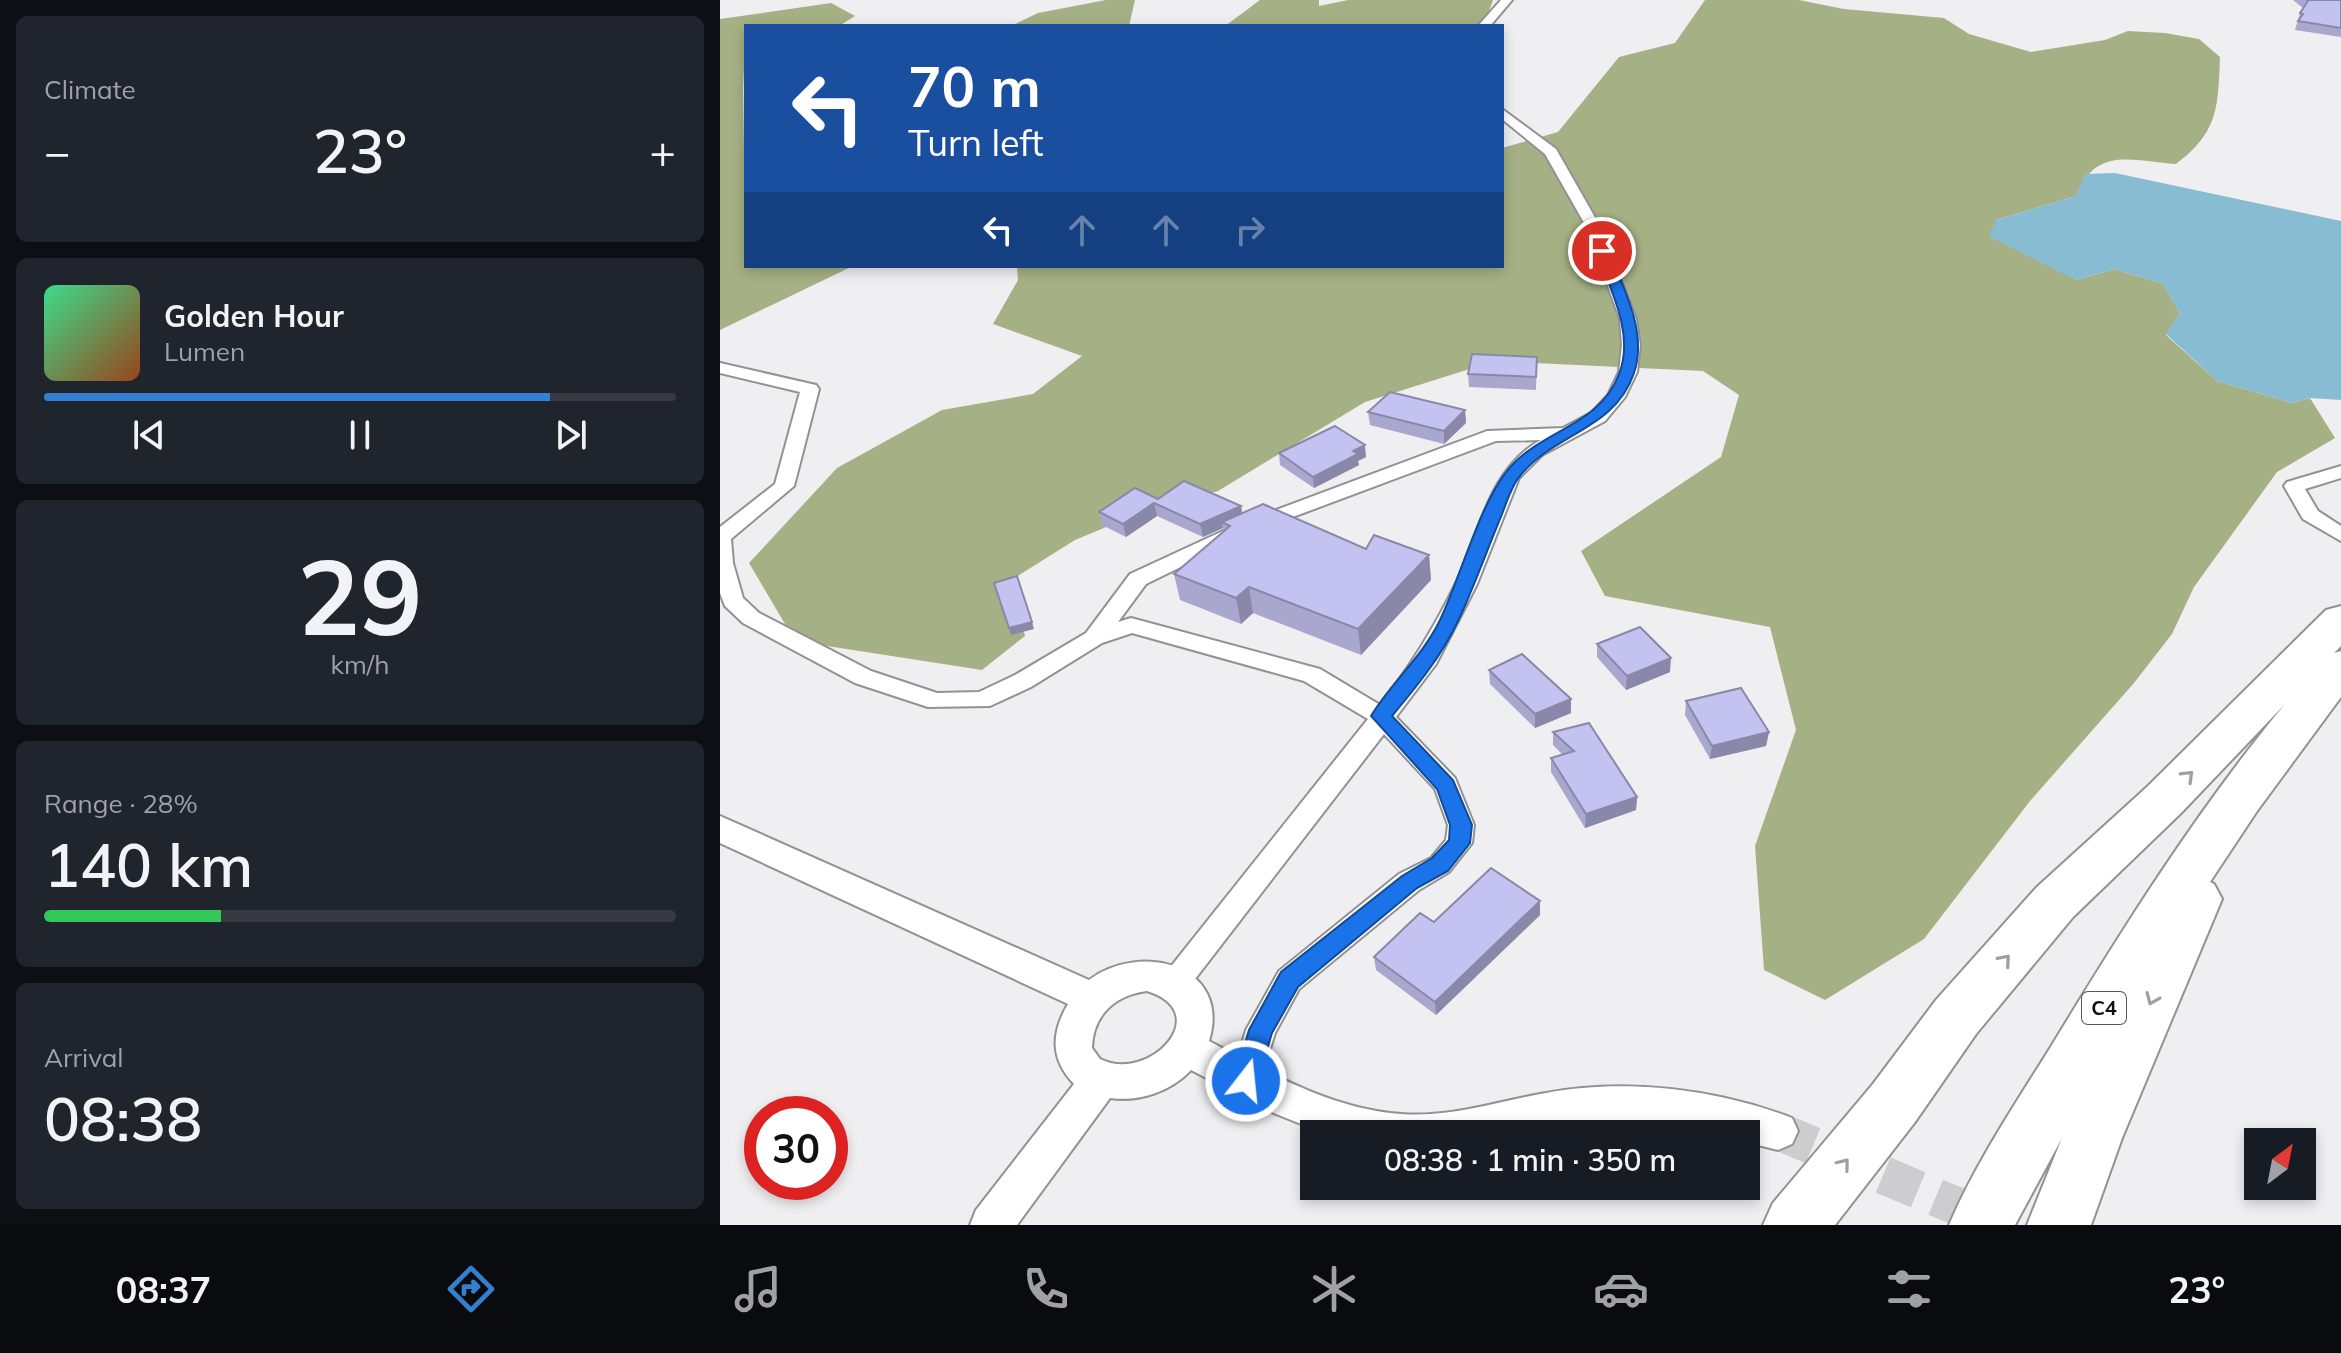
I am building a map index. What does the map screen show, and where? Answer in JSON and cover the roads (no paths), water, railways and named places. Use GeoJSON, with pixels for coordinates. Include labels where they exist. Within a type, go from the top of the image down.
{"type":"FeatureCollection","features":[{"type":"Feature","properties":{"kind":"highway"},"geometry":{"type":"LineString","coordinates":[[1795,1225],[1894,1103],[1956,1017],[2055,902],[2185,779],[2341,620]]}},
{"type":"Feature","properties":{"kind":"highway","name":"C4"},"geometry":{"type":"LineString","coordinates":[[1981,1225],[2138,953],[2239,799],[2341,666]]}},
{"type":"Feature","properties":{"kind":"highway"},"geometry":{"type":"LineString","coordinates":[[2059,1225],[2092,1138],[2239,799]]}},
{"type":"Feature","properties":{"kind":"street"},"geometry":{"type":"LineString","coordinates":[[1486,24],[1507,0]]}},
{"type":"Feature","properties":{"kind":"street"},"geometry":{"type":"LineString","coordinates":[[1175,983],[1381,716],[1425,664],[1448,622],[1510,476],[1535,451],[1598,417],[1616,397],[1628,372],[1631,345],[1628,319],[1594,228],[1551,152],[1504,115]]}},
{"type":"Feature","properties":{"kind":"street"},"geometry":{"type":"LineString","coordinates":[[720,368],[810,389],[784,486],[721,537],[722,563],[733,601],[751,618],[863,677],[936,701],[982,700],[1094,638],[1131,625],[1312,675],[1381,716],[1446,785],[1461,825],[1459,843],[1440,865],[1409,882],[1289,980],[1261,1030],[1246,1081]]}},
{"type":"Feature","properties":{"kind":"street"},"geometry":{"type":"LineString","coordinates":[[1094,638],[1138,579],[1243,529],[1494,435],[1569,433]]}},
{"type":"Feature","properties":{"kind":"street"},"geometry":{"type":"LineString","coordinates":[[2335,533],[2310,515],[2294,486],[2341,472]]}},
{"type":"Feature","properties":{"kind":"street"},"geometry":{"type":"LineString","coordinates":[[720,829],[1092,998]]}},
{"type":"Feature","properties":{"kind":"street"},"geometry":{"type":"LineString","coordinates":[[1147,975],[1175,983],[1191,997],[1197,1012],[1196,1030],[1187,1049],[1172,1065],[1153,1077],[1132,1083],[1091,1076],[1078,1063],[1072,1047],[1072,1030],[1092,998],[1127,978],[1147,975]]}},
{"type":"Feature","properties":{"kind":"street"},"geometry":{"type":"LineString","coordinates":[[1187,1049],[1246,1081],[1319,1111],[1400,1133],[1461,1132],[1591,1105],[1714,1114],[1778,1131]]}},
{"type":"Feature","properties":{"kind":"street"},"geometry":{"type":"LineString","coordinates":[[991,1225],[1101,1079]]}},
{"type":"Feature","properties":{"kind":"water"},"geometry":{"type":"Polygon","coordinates":[[[2115,173],[2341,221],[2341,400],[2310,398],[2292,403],[2217,381],[2166,334],[2180,313],[2163,284],[2115,269],[2076,280],[1989,236],[1996,220],[2076,196],[2085,174],[2115,173]]]}},
{"type":"Feature","properties":{"kind":"tunnel"},"geometry":{"type":"LineString","coordinates":[[1778,1131],[2002,1225]]}}]}
